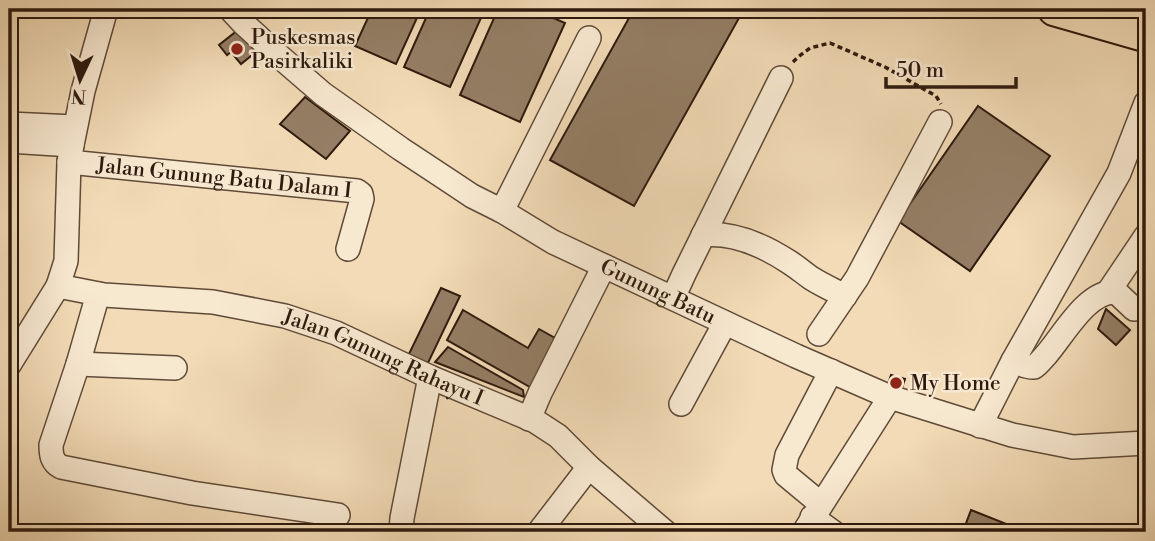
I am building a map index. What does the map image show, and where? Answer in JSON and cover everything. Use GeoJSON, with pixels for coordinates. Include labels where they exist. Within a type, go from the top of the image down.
{"type":"FeatureCollection","features":[{"type":"Feature","properties":{"kind":"highway"},"geometry":{"type":"LineString","coordinates":[[1055,9],[1146,35]]}},
{"type":"Feature","properties":{"kind":"street"},"geometry":{"type":"LineString","coordinates":[[9,365],[58,286],[66,261],[72,144],[106,9]]}},
{"type":"Feature","properties":{"kind":"street","name":"Gunung Batu"},"geometry":{"type":"LineString","coordinates":[[230,9],[323,94],[472,196],[553,243],[890,397],[1012,435],[1073,447],[1146,443]]}},
{"type":"Feature","properties":{"kind":"street"},"geometry":{"type":"LineString","coordinates":[[502,211],[589,38]]}},
{"type":"Feature","properties":{"kind":"street"},"geometry":{"type":"LineString","coordinates":[[673,298],[781,78]]}},
{"type":"Feature","properties":{"kind":"street"},"geometry":{"type":"LineString","coordinates":[[980,426],[1013,361],[1119,173],[1146,103]]}},
{"type":"Feature","properties":{"kind":"street"},"geometry":{"type":"LineString","coordinates":[[820,334],[856,278],[940,122]]}},
{"type":"Feature","properties":{"kind":"street"},"geometry":{"type":"LineString","coordinates":[[9,124],[72,144]]}},
{"type":"Feature","properties":{"kind":"street"},"geometry":{"type":"LineString","coordinates":[[9,141],[72,144]]}},
{"type":"Feature","properties":{"kind":"street","name":"Jalan Gunung Batu Dalam I"},"geometry":{"type":"LineString","coordinates":[[72,144],[357,191],[362,199],[348,249]]}},
{"type":"Feature","properties":{"kind":"street"},"geometry":{"type":"LineString","coordinates":[[703,235],[733,236],[758,246],[845,296]]}},
{"type":"Feature","properties":{"kind":"street"},"geometry":{"type":"LineString","coordinates":[[1013,361],[1035,366],[1087,303],[1109,291],[1146,236]]}},
{"type":"Feature","properties":{"kind":"street"},"geometry":{"type":"LineString","coordinates":[[529,419],[604,266]]}},
{"type":"Feature","properties":{"kind":"street","name":"Jalan Gunung Rahayu I"},"geometry":{"type":"LineString","coordinates":[[58,286],[98,294],[213,302],[285,316],[337,333],[430,377],[535,421],[558,436],[661,531]]}},
{"type":"Feature","properties":{"kind":"street"},"geometry":{"type":"LineString","coordinates":[[1109,291],[1116,292],[1134,309]]}},
{"type":"Feature","properties":{"kind":"street"},"geometry":{"type":"LineString","coordinates":[[98,294],[51,446],[56,465],[192,492],[338,515]]}},
{"type":"Feature","properties":{"kind":"street"},"geometry":{"type":"LineString","coordinates":[[681,404],[725,323]]}},
{"type":"Feature","properties":{"kind":"street"},"geometry":{"type":"LineString","coordinates":[[78,364],[175,368]]}},
{"type":"Feature","properties":{"kind":"street"},"geometry":{"type":"LineString","coordinates":[[831,371],[787,455],[784,470],[813,518],[833,532]]}},
{"type":"Feature","properties":{"kind":"street"},"geometry":{"type":"LineString","coordinates":[[401,532],[430,377]]}},
{"type":"Feature","properties":{"kind":"street"},"geometry":{"type":"LineString","coordinates":[[813,518],[890,397]]}},
{"type":"Feature","properties":{"kind":"street"},"geometry":{"type":"LineString","coordinates":[[539,532],[589,467]]}},
{"type":"Feature","properties":{"kind":"path"},"geometry":{"type":"LineString","coordinates":[[781,78],[797,57],[810,48],[830,43],[885,67],[936,96],[942,105],[940,122]]}},
{"type":"Feature","properties":{"kind":"building"},"geometry":{"type":"Polygon","coordinates":[[[372,9],[421,9],[396,64],[355,46],[372,9]]]}},
{"type":"Feature","properties":{"kind":"building"},"geometry":{"type":"Polygon","coordinates":[[[430,9],[485,9],[450,87],[404,67],[430,9]]]}},
{"type":"Feature","properties":{"kind":"building"},"geometry":{"type":"Polygon","coordinates":[[[498,9],[533,9],[565,23],[520,122],[460,95],[498,9]]]}},
{"type":"Feature","properties":{"kind":"building"},"geometry":{"type":"Polygon","coordinates":[[[634,9],[744,9],[634,206],[550,160],[634,9]]]}},
{"type":"Feature","properties":{"kind":"building","name":"Puskesmas Pasirkaliki"},"geometry":{"type":"Polygon","coordinates":[[[238,30],[256,52],[241,64],[231,52],[227,55],[219,45],[238,30]]]}},
{"type":"Feature","properties":{"kind":"building"},"geometry":{"type":"Polygon","coordinates":[[[305,97],[350,131],[326,159],[280,124],[305,97]]]}},
{"type":"Feature","properties":{"kind":"building"},"geometry":{"type":"Polygon","coordinates":[[[978,106],[1050,156],[970,271],[898,221],[978,106]]]}},
{"type":"Feature","properties":{"kind":"building"},"geometry":{"type":"Polygon","coordinates":[[[441,288],[460,296],[427,365],[408,356],[441,288]]]}},
{"type":"Feature","properties":{"kind":"building"},"geometry":{"type":"Polygon","coordinates":[[[1106,309],[1130,330],[1116,345],[1098,329],[1106,309]]]}},
{"type":"Feature","properties":{"kind":"building"},"geometry":{"type":"Polygon","coordinates":[[[463,310],[528,348],[539,329],[562,342],[535,390],[447,340],[463,310]]]}},
{"type":"Feature","properties":{"kind":"building"},"geometry":{"type":"Polygon","coordinates":[[[448,347],[523,390],[524,397],[435,362],[448,347]]]}},
{"type":"Feature","properties":{"kind":"building","name":"My Home"},"geometry":{"type":"Polygon","coordinates":[[[891,375],[905,379],[901,391],[887,387],[891,375]]]}},
{"type":"Feature","properties":{"kind":"building"},"geometry":{"type":"Polygon","coordinates":[[[971,510],[1014,527],[1012,532],[980,532],[965,526],[971,510]]]}},
{"type":"Feature","properties":{"kind":"place","name":"Puskesmas Pasirkaliki"},"geometry":{"type":"Point","coordinates":[237,49]}},
{"type":"Feature","properties":{"kind":"place","name":"My Home"},"geometry":{"type":"Point","coordinates":[896,383]}}]}
